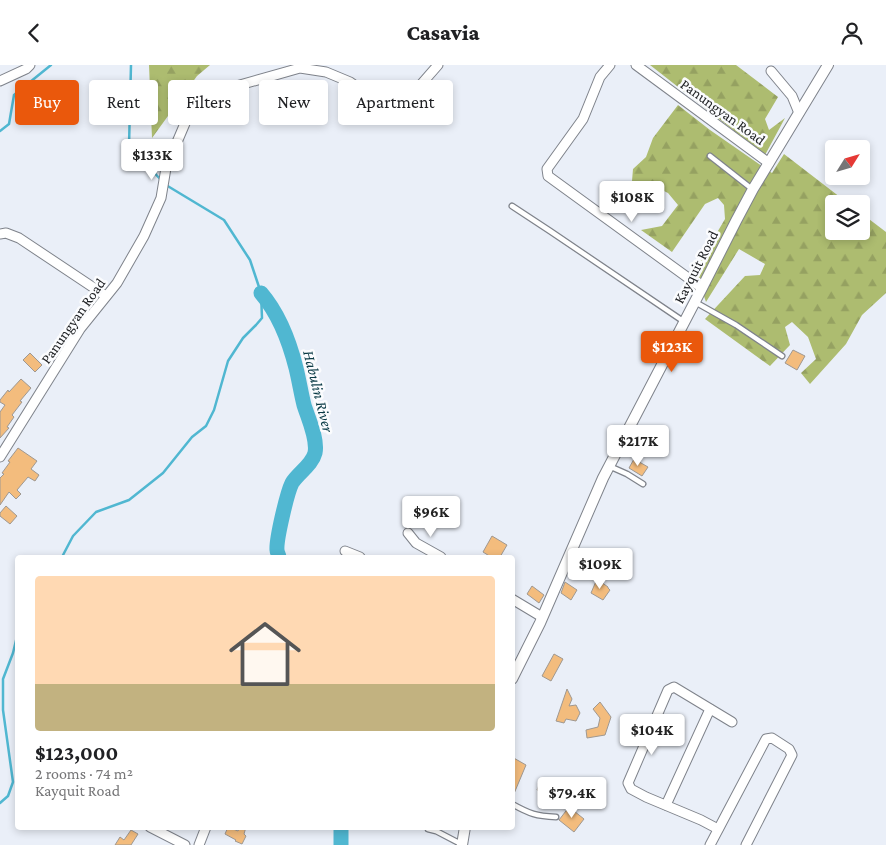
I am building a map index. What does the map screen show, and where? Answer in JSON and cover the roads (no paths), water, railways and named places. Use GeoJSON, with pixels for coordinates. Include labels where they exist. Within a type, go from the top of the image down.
{"type":"FeatureCollection","features":[{"type":"Feature","properties":{"kind":"street"},"geometry":{"type":"LineString","coordinates":[[0,81],[26,69],[30,65]]}},
{"type":"Feature","properties":{"kind":"street","name":"Panungyan Road"},"geometry":{"type":"LineString","coordinates":[[0,457],[80,329],[116,283],[144,236],[162,198],[166,168],[186,121],[222,90],[300,68],[334,75],[350,82],[386,108],[396,109],[403,105],[438,65]]}},
{"type":"Feature","properties":{"kind":"street"},"geometry":{"type":"LineString","coordinates":[[610,65],[600,77],[583,119],[547,169],[548,176],[702,288]]}},
{"type":"Feature","properties":{"kind":"street","name":"Panungyan Road"},"geometry":{"type":"LineString","coordinates":[[636,65],[769,163]]}},
{"type":"Feature","properties":{"kind":"street","name":"Kayquit Road"},"geometry":{"type":"LineString","coordinates":[[515,675],[609,466],[753,189],[828,65]]}},
{"type":"Feature","properties":{"kind":"street"},"geometry":{"type":"LineString","coordinates":[[770,71],[792,96],[799,113]]}},
{"type":"Feature","properties":{"kind":"street"},"geometry":{"type":"LineString","coordinates":[[0,234],[6,233],[19,238],[106,296]]}},
{"type":"Feature","properties":{"kind":"street"},"geometry":{"type":"LineString","coordinates":[[408,533],[416,543],[437,555]]}},
{"type":"Feature","properties":{"kind":"street"},"geometry":{"type":"LineString","coordinates":[[345,551],[355,555]]}},
{"type":"Feature","properties":{"kind":"street"},"geometry":{"type":"LineString","coordinates":[[515,601],[542,617]]}},
{"type":"Feature","properties":{"kind":"street"},"geometry":{"type":"LineString","coordinates":[[718,829],[631,789],[628,783],[668,690],[674,687],[732,722]]}},
{"type":"Feature","properties":{"kind":"street"},"geometry":{"type":"LineString","coordinates":[[666,805],[710,709]]}},
{"type":"Feature","properties":{"kind":"street"},"geometry":{"type":"LineString","coordinates":[[714,844],[718,829],[766,739],[772,738],[789,749],[792,755],[746,845]]}},
{"type":"Feature","properties":{"kind":"street"},"geometry":{"type":"LineString","coordinates":[[156,830],[185,845]]}},
{"type":"Feature","properties":{"kind":"street"},"geometry":{"type":"LineString","coordinates":[[198,845],[205,830]]}},
{"type":"Feature","properties":{"kind":"street"},"geometry":{"type":"LineString","coordinates":[[462,845],[465,830]]}},
{"type":"Feature","properties":{"kind":"lane"},"geometry":{"type":"LineString","coordinates":[[710,156],[753,189]]}},
{"type":"Feature","properties":{"kind":"lane"},"geometry":{"type":"LineString","coordinates":[[512,205],[685,322]]}},
{"type":"Feature","properties":{"kind":"lane"},"geometry":{"type":"LineString","coordinates":[[695,302],[736,325],[782,356]]}},
{"type":"Feature","properties":{"kind":"lane"},"geometry":{"type":"LineString","coordinates":[[609,466],[643,484]]}},
{"type":"Feature","properties":{"kind":"lane"},"geometry":{"type":"LineString","coordinates":[[515,806],[530,814],[556,817]]}},
{"type":"Feature","properties":{"kind":"lane"},"geometry":{"type":"LineString","coordinates":[[432,830],[462,845]]}},
{"type":"Feature","properties":{"kind":"waterway"},"geometry":{"type":"LineString","coordinates":[[0,131],[9,124],[14,95],[51,65]]}},
{"type":"Feature","properties":{"kind":"waterway"},"geometry":{"type":"LineString","coordinates":[[131,65],[129,146],[162,181]]}},
{"type":"Feature","properties":{"kind":"waterway"},"geometry":{"type":"LineString","coordinates":[[63,555],[73,536],[96,512],[129,500],[163,473],[192,437],[206,426],[214,410],[228,361],[243,338],[262,318],[261,293],[250,260],[224,220],[166,185]]}},
{"type":"Feature","properties":{"kind":"waterway","name":"Habulin River"},"geometry":{"type":"LineString","coordinates":[[261,293],[283,328],[290,347],[316,447],[311,461],[295,479],[290,488],[278,537],[278,555]]}},
{"type":"Feature","properties":{"kind":"waterway"},"geometry":{"type":"LineString","coordinates":[[0,803],[8,796],[13,782],[3,710],[3,679],[15,645]]}},
{"type":"Feature","properties":{"kind":"waterway","name":"Habulin River"},"geometry":{"type":"LineString","coordinates":[[341,830],[341,845]]}}]}
